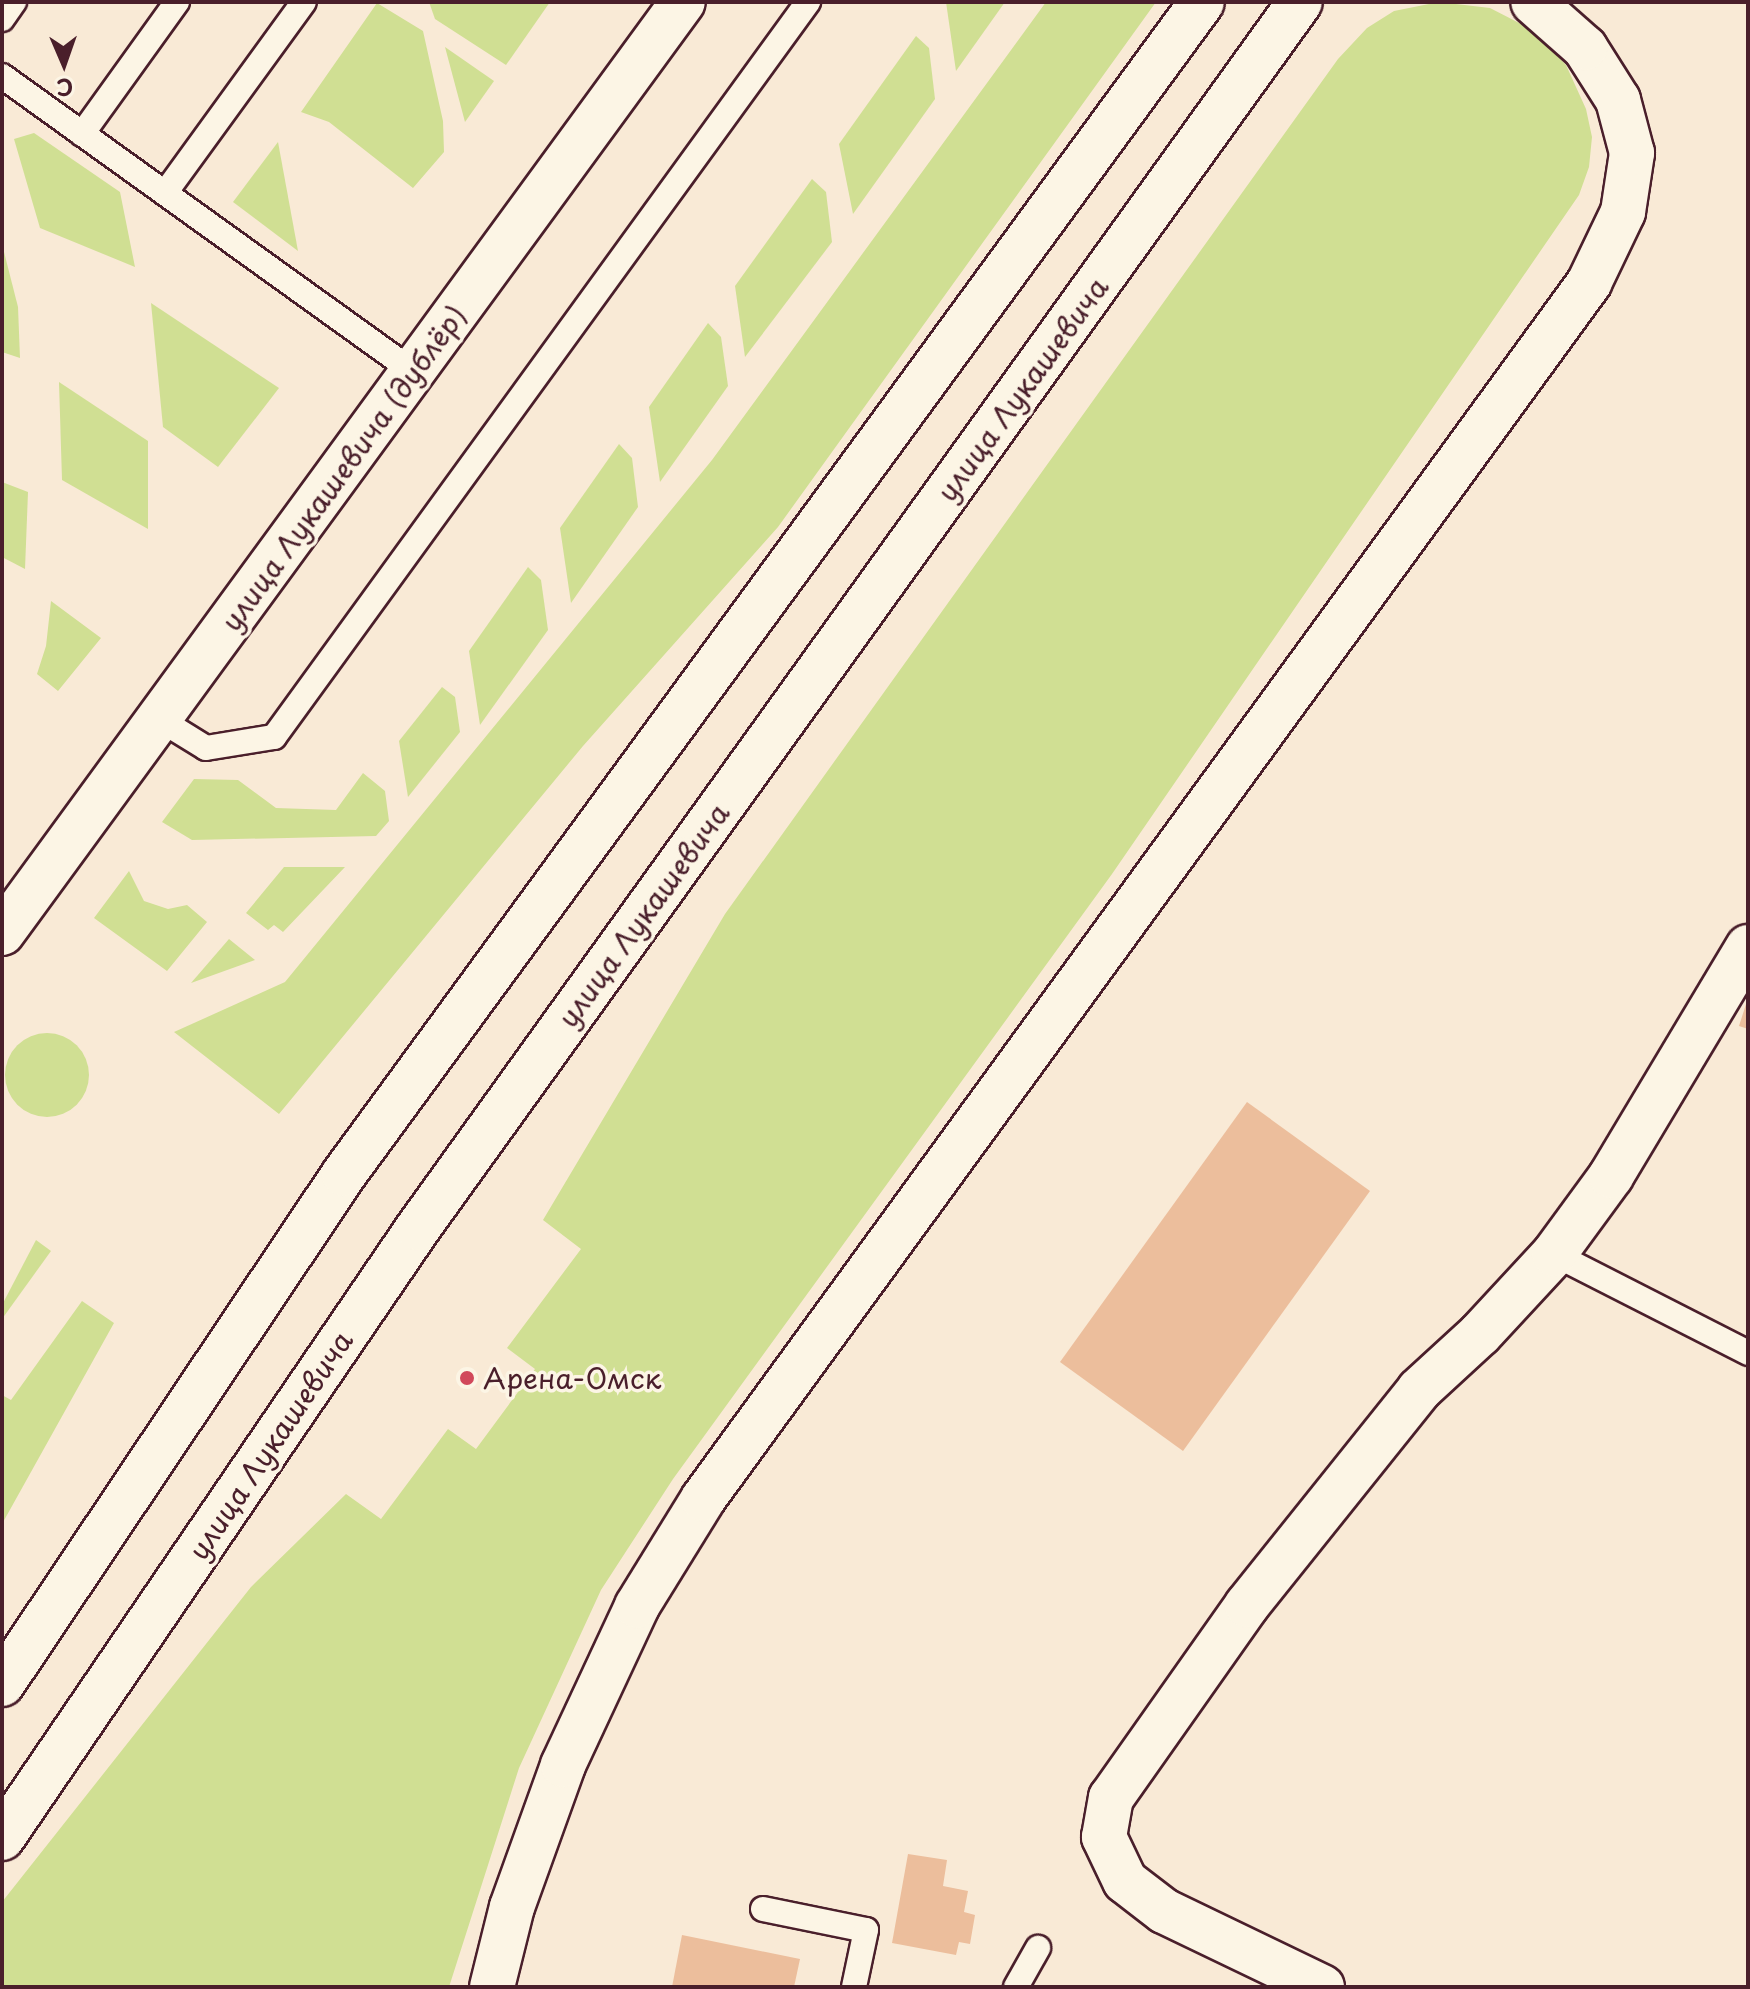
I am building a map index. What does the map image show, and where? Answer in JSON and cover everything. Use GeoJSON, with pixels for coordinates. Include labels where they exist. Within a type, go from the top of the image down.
{"type":"FeatureCollection","features":[{"type":"Feature","properties":{"kind":"main road","name":"улица Лукашевича (дублёр)"},"geometry":{"type":"LineString","coordinates":[[2,933],[683,2]]}},
{"type":"Feature","properties":{"kind":"main road"},"geometry":{"type":"LineString","coordinates":[[2,1684],[344,1174],[1202,2]]}},
{"type":"Feature","properties":{"kind":"main road","name":"улица Лукашевича"},"geometry":{"type":"LineString","coordinates":[[2,1838],[418,1228],[1288,18],[1320,2]]}},
{"type":"Feature","properties":{"kind":"main road"},"geometry":{"type":"LineString","coordinates":[[492,1987],[512,1907],[585,1714],[637,1606],[703,1499],[1589,283],[1623,212],[1632,153],[1618,100],[1585,48],[1533,2]]}},
{"type":"Feature","properties":{"kind":"main road"},"geometry":{"type":"LineString","coordinates":[[1322,1987],[1164,1911],[1125,1881],[1104,1837],[1111,1798],[1247,1605],[1419,1390],[1480,1334],[1554,1254],[1611,1176],[1748,947]]}},
{"type":"Feature","properties":{"kind":"lane"},"geometry":{"type":"LineString","coordinates":[[2,19],[14,2]]}},
{"type":"Feature","properties":{"kind":"lane"},"geometry":{"type":"LineString","coordinates":[[82,134],[177,2]]}},
{"type":"Feature","properties":{"kind":"lane"},"geometry":{"type":"LineString","coordinates":[[165,193],[304,2]]}},
{"type":"Feature","properties":{"kind":"lane"},"geometry":{"type":"LineString","coordinates":[[159,719],[206,748],[274,737],[808,2]]}},
{"type":"Feature","properties":{"kind":"lane"},"geometry":{"type":"LineString","coordinates":[[2,76],[414,372]]}},
{"type":"Feature","properties":{"kind":"lane"},"geometry":{"type":"LineString","coordinates":[[1554,1254],[1748,1353]]}},
{"type":"Feature","properties":{"kind":"lane"},"geometry":{"type":"LineString","coordinates":[[763,1909],[866,1930],[854,1987]]}},
{"type":"Feature","properties":{"kind":"lane"},"geometry":{"type":"LineString","coordinates":[[1016,1987],[1038,1948]]}},
{"type":"Feature","properties":{"kind":"green space"},"geometry":{"type":"Polygon","coordinates":[[[429,2],[550,2],[506,65],[435,19],[429,2]]]}},
{"type":"Feature","properties":{"kind":"green space"},"geometry":{"type":"Polygon","coordinates":[[[946,2],[1005,2],[956,71],[946,2]]]}},
{"type":"Feature","properties":{"kind":"green space"},"geometry":{"type":"Polygon","coordinates":[[[1046,2],[1156,2],[778,527],[583,746],[279,1114],[174,1032],[285,982],[712,460],[1046,2]]]}},
{"type":"Feature","properties":{"kind":"green space"},"geometry":{"type":"Polygon","coordinates":[[[1439,2],[1490,8],[1533,30],[1566,65],[1586,109],[1592,137],[1589,167],[1579,195],[1112,874],[673,1479],[601,1590],[519,1768],[449,1987],[2,1987],[2,1902],[251,1587],[346,1494],[381,1519],[448,1429],[476,1449],[535,1369],[507,1348],[581,1249],[543,1220],[725,914],[1338,59],[1367,28],[1394,11],[1439,2]]]}},
{"type":"Feature","properties":{"kind":"green space"},"geometry":{"type":"Polygon","coordinates":[[[377,3],[423,31],[443,121],[444,152],[413,188],[329,122],[301,112],[377,3]]]}},
{"type":"Feature","properties":{"kind":"green space"},"geometry":{"type":"Polygon","coordinates":[[[916,36],[929,48],[935,99],[853,214],[839,144],[916,36]]]}},
{"type":"Feature","properties":{"kind":"green space"},"geometry":{"type":"Polygon","coordinates":[[[445,47],[494,81],[465,122],[445,47]]]}},
{"type":"Feature","properties":{"kind":"green space"},"geometry":{"type":"Polygon","coordinates":[[[34,133],[120,192],[135,267],[40,228],[14,139],[34,133]]]}},
{"type":"Feature","properties":{"kind":"green space"},"geometry":{"type":"Polygon","coordinates":[[[278,142],[298,251],[233,202],[278,142]]]}},
{"type":"Feature","properties":{"kind":"green space"},"geometry":{"type":"Polygon","coordinates":[[[812,179],[826,192],[832,242],[745,357],[735,286],[812,179]]]}},
{"type":"Feature","properties":{"kind":"green space"},"geometry":{"type":"Polygon","coordinates":[[[2,244],[18,307],[20,358],[2,352],[2,244]]]}},
{"type":"Feature","properties":{"kind":"green space"},"geometry":{"type":"Polygon","coordinates":[[[151,303],[279,388],[218,467],[163,427],[151,303]]]}},
{"type":"Feature","properties":{"kind":"green space"},"geometry":{"type":"Polygon","coordinates":[[[708,323],[721,337],[728,386],[660,482],[649,407],[708,323]]]}},
{"type":"Feature","properties":{"kind":"green space"},"geometry":{"type":"Polygon","coordinates":[[[59,382],[148,441],[148,529],[62,480],[59,382]]]}},
{"type":"Feature","properties":{"kind":"green space"},"geometry":{"type":"Polygon","coordinates":[[[619,444],[632,458],[638,507],[571,603],[560,528],[619,444]]]}},
{"type":"Feature","properties":{"kind":"green space"},"geometry":{"type":"Polygon","coordinates":[[[2,482],[28,492],[25,569],[2,557],[2,482]]]}},
{"type":"Feature","properties":{"kind":"green space"},"geometry":{"type":"Polygon","coordinates":[[[528,567],[541,580],[548,630],[480,725],[469,651],[528,567]]]}},
{"type":"Feature","properties":{"kind":"green space"},"geometry":{"type":"Polygon","coordinates":[[[51,601],[101,638],[58,691],[37,674],[46,646],[51,601]]]}},
{"type":"Feature","properties":{"kind":"green space"},"geometry":{"type":"Polygon","coordinates":[[[442,687],[455,697],[460,732],[408,797],[399,741],[442,687]]]}},
{"type":"Feature","properties":{"kind":"green space"},"geometry":{"type":"Polygon","coordinates":[[[363,773],[385,791],[389,821],[376,836],[192,840],[162,822],[194,779],[238,780],[276,808],[336,810],[363,773]]]}},
{"type":"Feature","properties":{"kind":"green space"},"geometry":{"type":"Polygon","coordinates":[[[284,867],[345,867],[283,932],[274,925],[268,930],[246,913],[284,867]]]}},
{"type":"Feature","properties":{"kind":"green space"},"geometry":{"type":"Polygon","coordinates":[[[129,871],[144,901],[168,909],[187,905],[207,922],[167,971],[94,918],[129,871]]]}},
{"type":"Feature","properties":{"kind":"green space"},"geometry":{"type":"Polygon","coordinates":[[[229,939],[255,960],[191,983],[229,939]]]}},
{"type":"Feature","properties":{"kind":"green space"},"geometry":{"type":"Polygon","coordinates":[[[47,1033],[63,1036],[77,1045],[86,1059],[89,1075],[86,1091],[77,1105],[63,1114],[47,1117],[31,1114],[17,1105],[8,1091],[5,1075],[8,1059],[17,1045],[31,1036],[47,1033]]]}},
{"type":"Feature","properties":{"kind":"green space"},"geometry":{"type":"Polygon","coordinates":[[[36,1240],[51,1251],[2,1319],[2,1305],[36,1240]]]}},
{"type":"Feature","properties":{"kind":"green space"},"geometry":{"type":"Polygon","coordinates":[[[82,1301],[114,1323],[2,1524],[2,1395],[11,1400],[82,1301]]]}},
{"type":"Feature","properties":{"kind":"building"},"geometry":{"type":"Polygon","coordinates":[[[1748,1001],[1748,1029],[1739,1026],[1748,1001]]]}},
{"type":"Feature","properties":{"kind":"building"},"geometry":{"type":"Polygon","coordinates":[[[1247,1102],[1370,1191],[1183,1451],[1060,1362],[1247,1102]]]}},
{"type":"Feature","properties":{"kind":"building"},"geometry":{"type":"Polygon","coordinates":[[[908,1854],[947,1860],[943,1886],[968,1891],[964,1912],[975,1915],[970,1944],[959,1942],[956,1955],[892,1943],[908,1854]]]}},
{"type":"Feature","properties":{"kind":"building"},"geometry":{"type":"Polygon","coordinates":[[[682,1935],[800,1959],[794,1987],[672,1987],[682,1935]]]}},
{"type":"Feature","properties":{"kind":"place","name":"Арена-Омск"},"geometry":{"type":"Point","coordinates":[467,1378]}}]}
